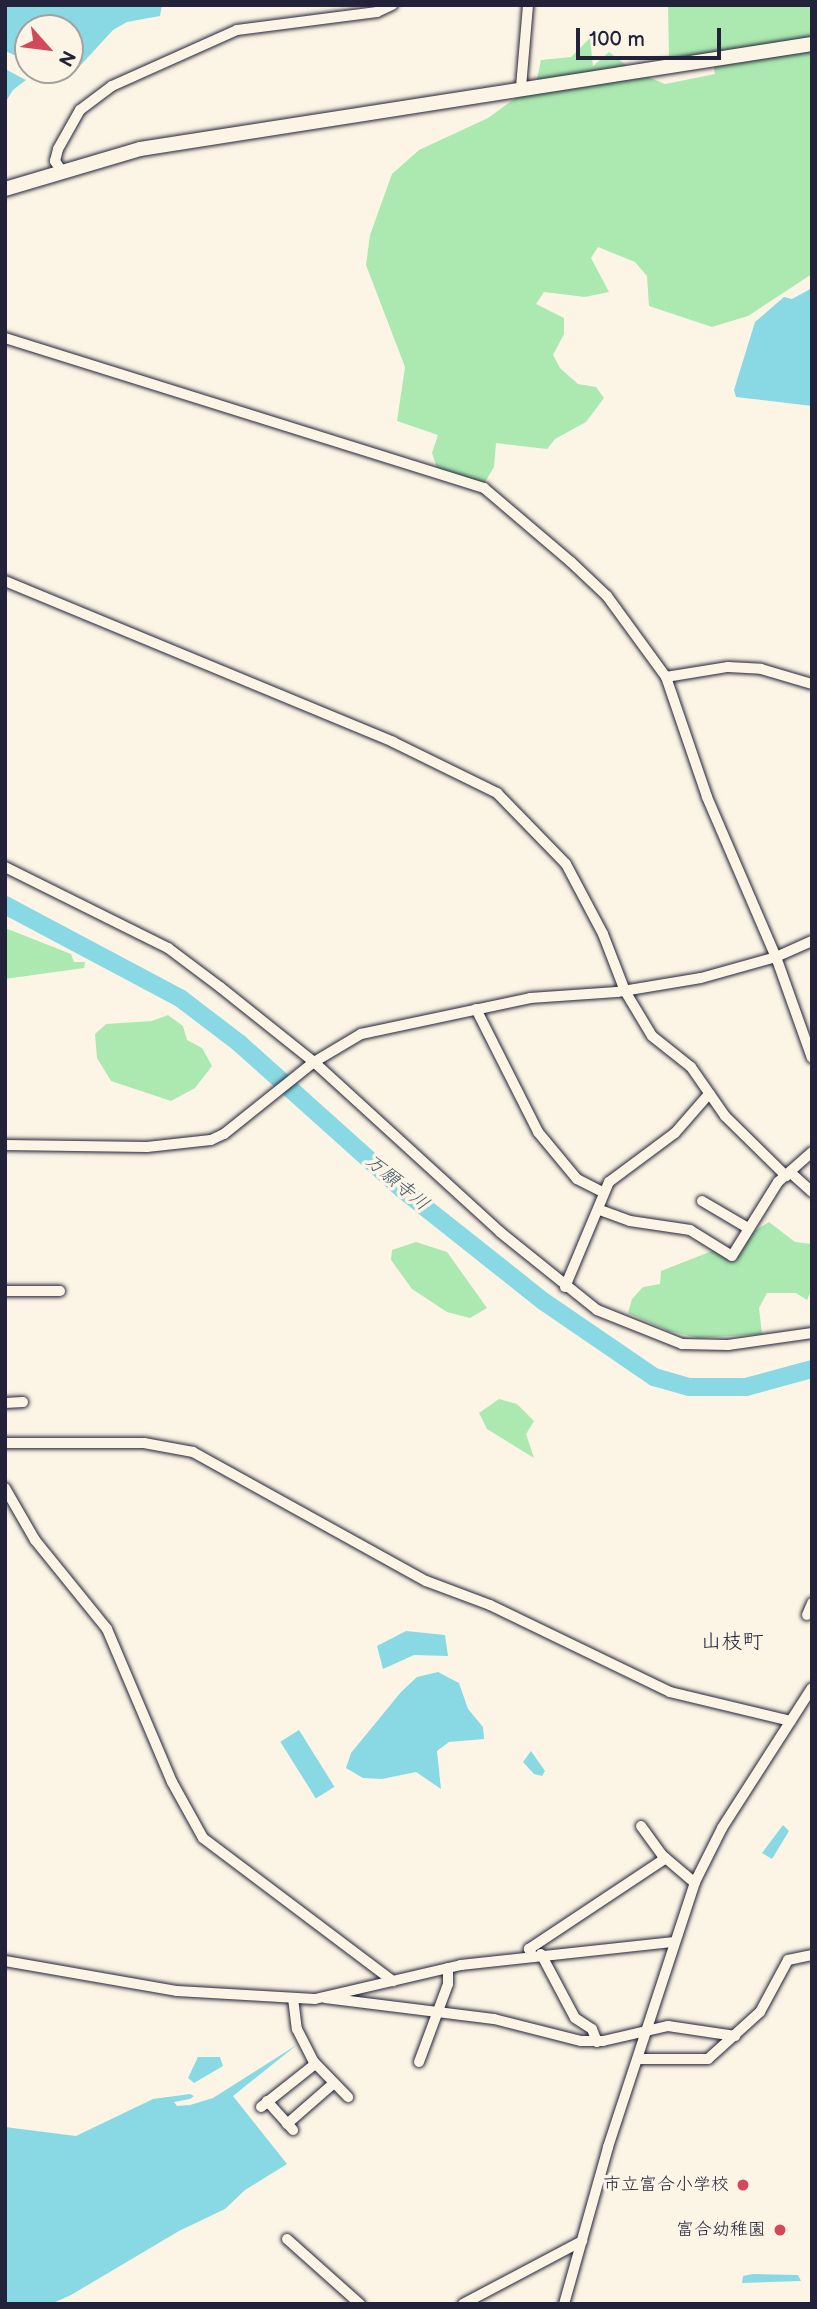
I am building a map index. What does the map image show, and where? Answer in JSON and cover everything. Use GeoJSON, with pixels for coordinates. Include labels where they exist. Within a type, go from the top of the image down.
{"type":"FeatureCollection","features":[{"type":"Feature","properties":{"kind":"street"},"geometry":{"type":"LineString","coordinates":[[61,170],[55,160],[58,149],[80,110],[112,86],[237,30],[377,12],[392,5]]}},
{"type":"Feature","properties":{"kind":"street"},"geometry":{"type":"LineString","coordinates":[[522,87],[528,5]]}},
{"type":"Feature","properties":{"kind":"street"},"geometry":{"type":"LineString","coordinates":[[5,189],[61,170],[141,149],[522,87],[812,44]]}},
{"type":"Feature","properties":{"kind":"street"},"geometry":{"type":"LineString","coordinates":[[5,338],[484,488],[607,596],[666,677],[707,797],[776,957],[812,1058]]}},
{"type":"Feature","properties":{"kind":"street"},"geometry":{"type":"LineString","coordinates":[[5,581],[393,742],[497,793],[566,864],[603,934],[625,991],[652,1036],[691,1067],[725,1116],[812,1192]]}},
{"type":"Feature","properties":{"kind":"street"},"geometry":{"type":"LineString","coordinates":[[666,677],[728,667],[761,669],[812,684]]}},
{"type":"Feature","properties":{"kind":"street"},"geometry":{"type":"LineString","coordinates":[[5,867],[168,948],[312,1064],[565,1287],[627,1326],[682,1344],[727,1345],[812,1333]]}},
{"type":"Feature","properties":{"kind":"street"},"geometry":{"type":"LineString","coordinates":[[5,1144],[147,1147],[211,1140],[267,1102],[312,1064],[361,1034],[565,993],[625,991],[701,978],[776,957],[812,941]]}},
{"type":"Feature","properties":{"kind":"street"},"geometry":{"type":"LineString","coordinates":[[476,1009],[538,1132],[577,1179],[604,1193]]}},
{"type":"Feature","properties":{"kind":"street"},"geometry":{"type":"LineString","coordinates":[[565,1287],[600,1210],[609,1182],[675,1133],[709,1094]]}},
{"type":"Feature","properties":{"kind":"street"},"geometry":{"type":"LineString","coordinates":[[600,1210],[630,1222],[690,1230],[732,1256],[748,1228],[789,1174],[812,1152]]}},
{"type":"Feature","properties":{"kind":"street"},"geometry":{"type":"LineString","coordinates":[[702,1201],[748,1228]]}},
{"type":"Feature","properties":{"kind":"street"},"geometry":{"type":"LineString","coordinates":[[5,1292],[60,1292]]}},
{"type":"Feature","properties":{"kind":"street"},"geometry":{"type":"LineString","coordinates":[[5,1403],[23,1402]]}},
{"type":"Feature","properties":{"kind":"street"},"geometry":{"type":"LineString","coordinates":[[5,1443],[144,1443],[193,1452],[426,1581],[491,1605],[670,1692],[791,1721]]}},
{"type":"Feature","properties":{"kind":"street"},"geometry":{"type":"LineString","coordinates":[[5,1488],[35,1540],[107,1629],[172,1782],[203,1838],[393,1981]]}},
{"type":"Feature","properties":{"kind":"street"},"geometry":{"type":"LineString","coordinates":[[807,1615],[812,1603]]}},
{"type":"Feature","properties":{"kind":"street"},"geometry":{"type":"LineString","coordinates":[[564,2304],[674,1941],[695,1883],[722,1828],[812,1688]]}},
{"type":"Feature","properties":{"kind":"street"},"geometry":{"type":"LineString","coordinates":[[641,1826],[666,1858],[695,1883]]}},
{"type":"Feature","properties":{"kind":"street"},"geometry":{"type":"LineString","coordinates":[[597,2042],[592,2029],[575,2018],[537,1954],[530,1949],[666,1858]]}},
{"type":"Feature","properties":{"kind":"street"},"geometry":{"type":"LineString","coordinates":[[5,1961],[177,1992],[293,1998],[324,1997],[448,1968],[537,1954],[674,1941]]}},
{"type":"Feature","properties":{"kind":"street"},"geometry":{"type":"LineString","coordinates":[[638,2059],[708,2059],[760,2011],[779,1969],[788,1961],[812,1955]]}},
{"type":"Feature","properties":{"kind":"street"},"geometry":{"type":"LineString","coordinates":[[419,2062],[448,1984],[448,1968]]}},
{"type":"Feature","properties":{"kind":"street"},"geometry":{"type":"LineString","coordinates":[[324,1997],[326,2001],[438,2012],[597,2042],[648,2029],[685,2026],[735,2036]]}},
{"type":"Feature","properties":{"kind":"street"},"geometry":{"type":"LineString","coordinates":[[293,1998],[297,2029],[315,2064],[348,2097]]}},
{"type":"Feature","properties":{"kind":"street"},"geometry":{"type":"LineString","coordinates":[[315,2064],[264,2104],[290,2127],[334,2083]]}},
{"type":"Feature","properties":{"kind":"street"},"geometry":{"type":"LineString","coordinates":[[287,2239],[360,2304]]}},
{"type":"Feature","properties":{"kind":"street"},"geometry":{"type":"LineString","coordinates":[[463,2304],[582,2241]]}},
{"type":"Feature","properties":{"kind":"green space"},"geometry":{"type":"Polygon","coordinates":[[[668,5],[812,5],[812,274],[748,316],[712,327],[649,306],[647,276],[635,262],[598,247],[591,258],[609,292],[585,297],[544,292],[536,304],[564,318],[564,334],[553,355],[560,368],[578,384],[596,387],[604,398],[586,422],[555,439],[547,449],[496,443],[494,467],[484,484],[437,468],[432,453],[438,435],[397,421],[405,367],[366,265],[370,235],[392,174],[419,150],[488,118],[536,83],[541,60],[571,57],[590,38],[593,66],[609,52],[634,71],[665,84],[715,74],[711,55],[669,58],[668,5]]]}},
{"type":"Feature","properties":{"kind":"green space"},"geometry":{"type":"Polygon","coordinates":[[[5,928],[71,954],[74,962],[85,962],[84,968],[5,979],[5,928]]]}},
{"type":"Feature","properties":{"kind":"green space"},"geometry":{"type":"Polygon","coordinates":[[[168,1015],[183,1026],[187,1040],[202,1048],[212,1066],[195,1088],[171,1101],[111,1081],[97,1058],[95,1034],[106,1024],[152,1021],[168,1015]]]}},
{"type":"Feature","properties":{"kind":"green space"},"geometry":{"type":"Polygon","coordinates":[[[769,1222],[795,1242],[812,1244],[812,1289],[807,1300],[796,1293],[767,1293],[759,1308],[762,1334],[698,1338],[669,1331],[628,1313],[632,1299],[643,1287],[660,1284],[661,1271],[717,1249],[734,1261],[751,1233],[769,1222]]]}},
{"type":"Feature","properties":{"kind":"green space"},"geometry":{"type":"Polygon","coordinates":[[[416,1242],[447,1252],[487,1308],[470,1318],[447,1312],[412,1289],[391,1260],[392,1250],[416,1242]]]}},
{"type":"Feature","properties":{"kind":"green space"},"geometry":{"type":"Polygon","coordinates":[[[499,1399],[517,1404],[534,1421],[526,1434],[534,1458],[487,1429],[479,1413],[499,1399]]]}},
{"type":"Feature","properties":{"kind":"water"},"geometry":{"type":"Polygon","coordinates":[[[5,5],[162,5],[160,16],[127,22],[113,30],[84,62],[84,14],[14,14],[14,55],[5,51],[5,5]]]}},
{"type":"Feature","properties":{"kind":"water"},"geometry":{"type":"Polygon","coordinates":[[[5,69],[14,74],[14,84],[21,84],[13,90],[5,103],[5,69]]]}},
{"type":"Feature","properties":{"kind":"water"},"geometry":{"type":"Polygon","coordinates":[[[812,288],[812,406],[736,397],[734,390],[755,322],[784,297],[792,299],[812,288]]]}},
{"type":"Feature","properties":{"kind":"water"},"geometry":{"type":"Polygon","coordinates":[[[406,1631],[445,1635],[448,1656],[414,1655],[383,1669],[377,1646],[406,1631]]]}},
{"type":"Feature","properties":{"kind":"water"},"geometry":{"type":"Polygon","coordinates":[[[438,1672],[459,1683],[468,1709],[483,1727],[484,1739],[449,1742],[437,1751],[441,1789],[416,1772],[382,1779],[363,1778],[346,1768],[351,1753],[401,1692],[417,1677],[438,1672]]]}},
{"type":"Feature","properties":{"kind":"water"},"geometry":{"type":"Polygon","coordinates":[[[299,1730],[335,1787],[316,1798],[280,1742],[299,1730]]]}},
{"type":"Feature","properties":{"kind":"water"},"geometry":{"type":"Polygon","coordinates":[[[531,1751],[545,1771],[542,1776],[534,1774],[523,1762],[531,1751]]]}},
{"type":"Feature","properties":{"kind":"water"},"geometry":{"type":"Polygon","coordinates":[[[783,1825],[789,1831],[772,1859],[762,1853],[783,1825]]]}},
{"type":"Feature","properties":{"kind":"water"},"geometry":{"type":"Polygon","coordinates":[[[298,2044],[233,2096],[287,2164],[245,2190],[225,2209],[179,2231],[71,2295],[51,2304],[5,2304],[5,2127],[76,2136],[153,2099],[190,2094],[194,2096],[190,2099],[174,2102],[177,2106],[190,2105],[213,2098],[298,2044]]]}},
{"type":"Feature","properties":{"kind":"water"},"geometry":{"type":"Polygon","coordinates":[[[198,2057],[220,2057],[223,2066],[194,2083],[188,2078],[198,2057]]]}},
{"type":"Feature","properties":{"kind":"water"},"geometry":{"type":"Polygon","coordinates":[[[798,2275],[801,2281],[742,2283],[743,2276],[798,2275]]]}},
{"type":"Feature","properties":{"kind":"waterway","name":"万願寺川"},"geometry":{"type":"LineString","coordinates":[[5,905],[180,998],[239,1043],[403,1190],[543,1301],[654,1377],[689,1387],[746,1387],[812,1369]]}},
{"type":"Feature","properties":{"kind":"place","name":"市立富合小学校"},"geometry":{"type":"Point","coordinates":[743,2185]}},
{"type":"Feature","properties":{"kind":"place","name":"富合幼稚園"},"geometry":{"type":"Point","coordinates":[780,2230]}},
{"type":"Feature","properties":{"kind":"district","name":"山枝町"},"geometry":{"type":"Point","coordinates":[732,1642]}}]}
